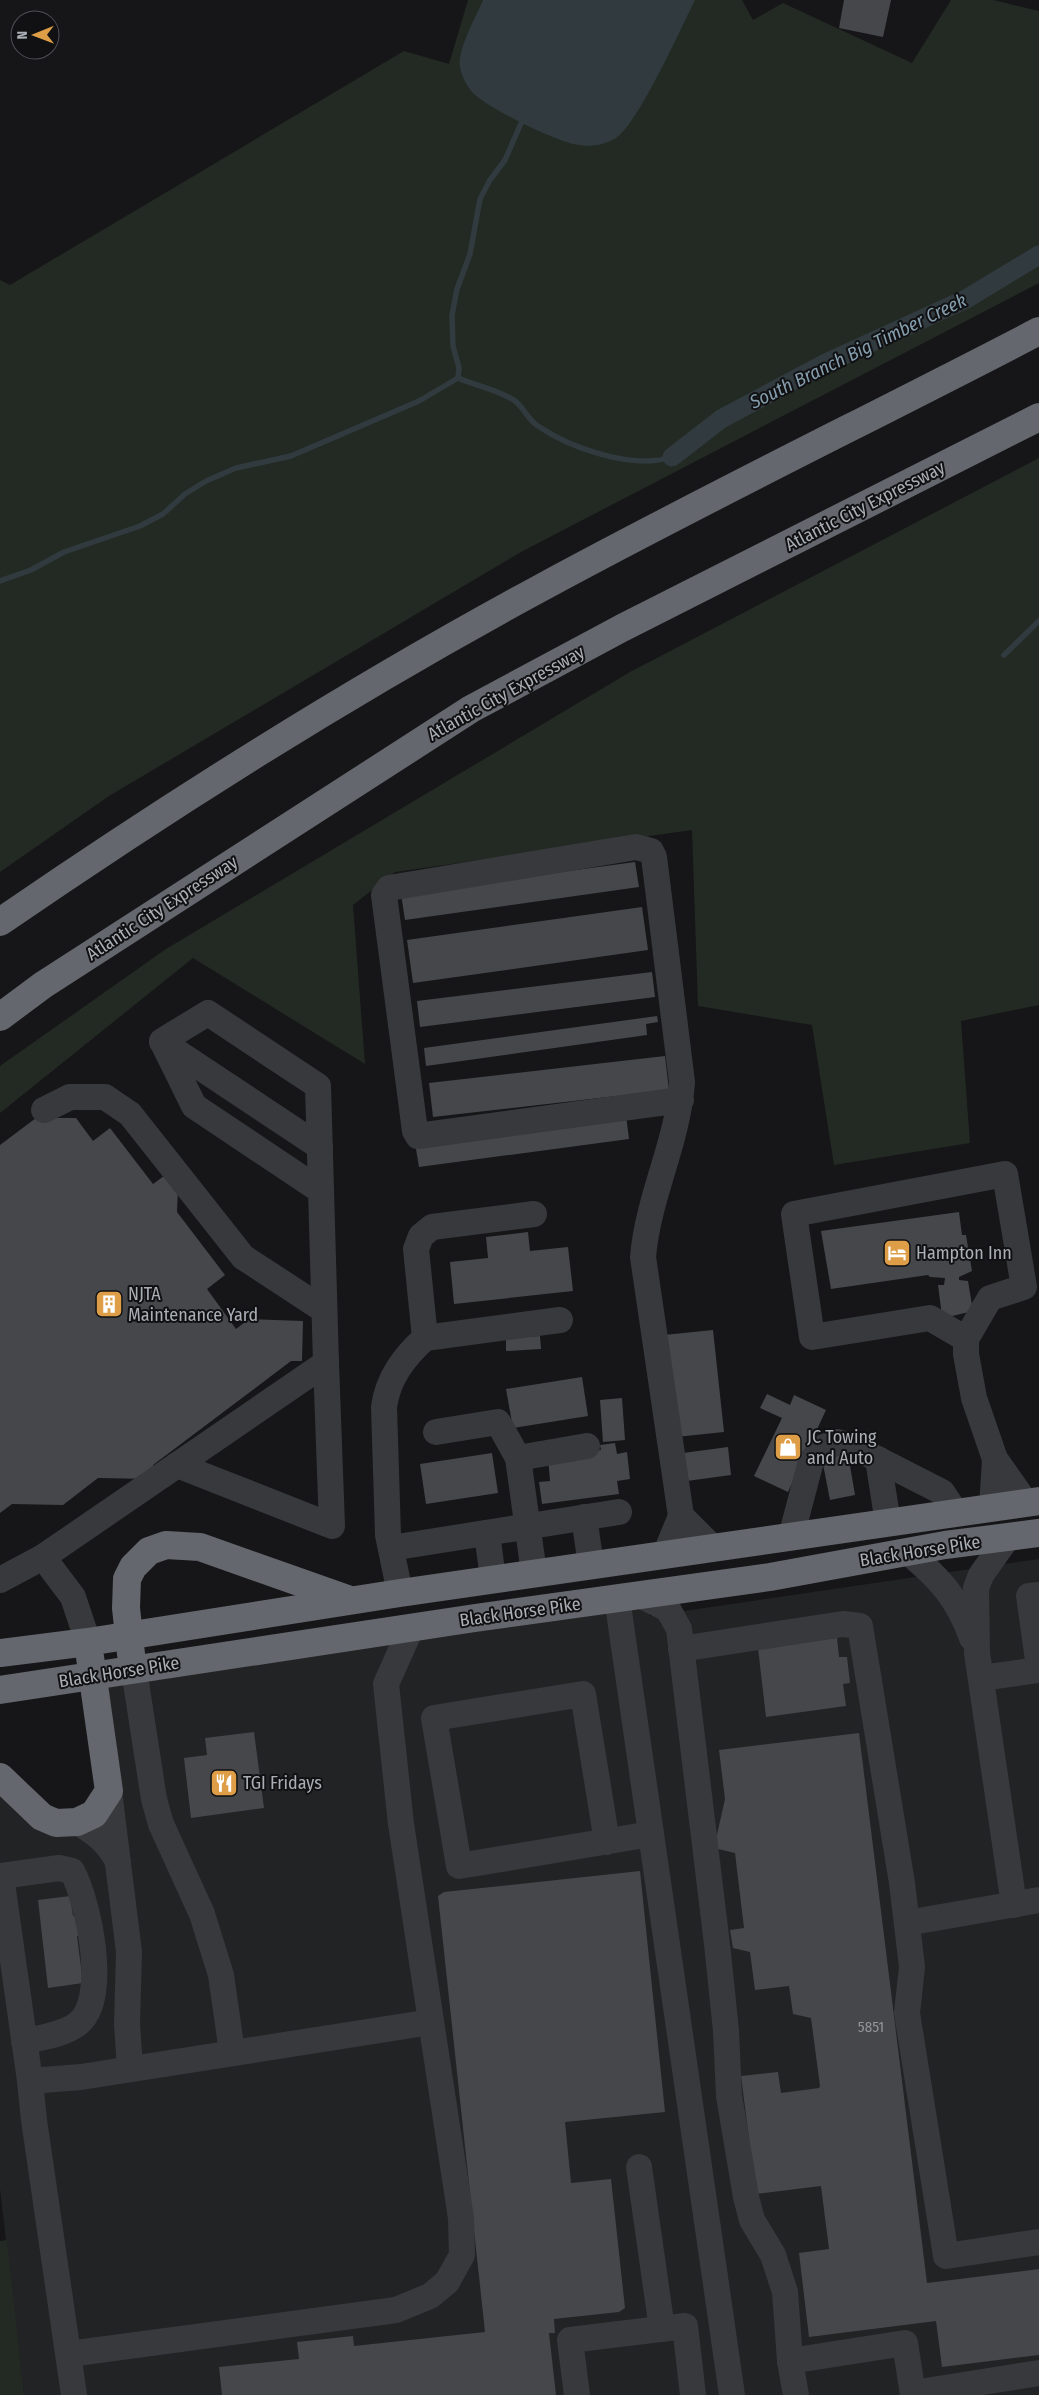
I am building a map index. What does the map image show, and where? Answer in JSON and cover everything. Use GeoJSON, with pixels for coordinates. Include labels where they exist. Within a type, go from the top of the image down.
{"type":"FeatureCollection","features":[{"type":"Feature","properties":{"kind":"highway"},"geometry":{"type":"LineString","coordinates":[[0,922],[186,800],[393,672],[536,591],[1039,331]]}},
{"type":"Feature","properties":{"kind":"highway","name":"Atlantic City Expressway"},"geometry":{"type":"LineString","coordinates":[[0,1017],[44,985],[471,709],[622,628],[1039,417]]}},
{"type":"Feature","properties":{"kind":"highway"},"geometry":{"type":"LineString","coordinates":[[0,1021],[44,985]]}},
{"type":"Feature","properties":{"kind":"highway","name":"Black Horse Pike"},"geometry":{"type":"LineString","coordinates":[[0,1652],[88,1642],[351,1600],[1032,1502]]}},
{"type":"Feature","properties":{"kind":"highway","name":"Black Horse Pike"},"geometry":{"type":"LineString","coordinates":[[0,1690],[628,1596],[770,1577],[908,1552],[1039,1533]]}},
{"type":"Feature","properties":{"kind":"highway"},"geometry":{"type":"LineString","coordinates":[[134,1670],[128,1636],[126,1608],[127,1579],[133,1567],[149,1551],[166,1545],[200,1547],[351,1600]]}},
{"type":"Feature","properties":{"kind":"highway"},"geometry":{"type":"LineString","coordinates":[[0,1777],[42,1817],[56,1823],[77,1822],[94,1814],[109,1791],[88,1642]]}},
{"type":"Feature","properties":{"kind":"lane"},"geometry":{"type":"LineString","coordinates":[[665,1555],[681,1516],[642,1257],[645,1231],[677,1120],[681,1100],[682,1082],[654,857],[650,851],[636,847],[389,888],[386,891],[384,895],[385,904],[415,1131],[418,1136],[681,1100]]}},
{"type":"Feature","properties":{"kind":"lane"},"geometry":{"type":"LineString","coordinates":[[162,1041],[208,1013],[318,1086],[332,1526],[177,1464]]}},
{"type":"Feature","properties":{"kind":"lane"},"geometry":{"type":"LineString","coordinates":[[162,1041],[320,1147]]}},
{"type":"Feature","properties":{"kind":"lane"},"geometry":{"type":"LineString","coordinates":[[162,1041],[194,1106],[321,1190]]}},
{"type":"Feature","properties":{"kind":"lane"},"geometry":{"type":"LineString","coordinates":[[44,1110],[70,1097],[105,1097],[130,1114],[243,1257],[324,1310]]}},
{"type":"Feature","properties":{"kind":"lane"},"geometry":{"type":"LineString","coordinates":[[966,1339],[930,1318],[812,1337],[794,1214],[1005,1174],[1024,1287],[990,1298],[966,1339],[966,1354],[974,1398],[995,1458],[1032,1502]]}},
{"type":"Feature","properties":{"kind":"lane"},"geometry":{"type":"LineString","coordinates":[[425,1338],[416,1248],[421,1236],[432,1227],[534,1214]]}},
{"type":"Feature","properties":{"kind":"lane"},"geometry":{"type":"LineString","coordinates":[[400,1593],[388,1536],[384,1417],[387,1390],[410,1351],[425,1338],[560,1320]]}},
{"type":"Feature","properties":{"kind":"lane"},"geometry":{"type":"LineString","coordinates":[[0,1580],[43,1557],[326,1363]]}},
{"type":"Feature","properties":{"kind":"lane"},"geometry":{"type":"LineString","coordinates":[[436,1432],[498,1422],[518,1458],[534,1574]]}},
{"type":"Feature","properties":{"kind":"lane"},"geometry":{"type":"LineString","coordinates":[[791,1537],[811,1461],[824,1447],[837,1442],[854,1447],[942,1492],[956,1513]]}},
{"type":"Feature","properties":{"kind":"lane"},"geometry":{"type":"LineString","coordinates":[[518,1458],[587,1446]]}},
{"type":"Feature","properties":{"kind":"lane"},"geometry":{"type":"LineString","coordinates":[[992,1508],[995,1458]]}},
{"type":"Feature","properties":{"kind":"lane"},"geometry":{"type":"LineString","coordinates":[[878,1459],[888,1523]]}},
{"type":"Feature","properties":{"kind":"lane"},"geometry":{"type":"LineString","coordinates":[[391,1548],[619,1512]]}},
{"type":"Feature","properties":{"kind":"lane"},"geometry":{"type":"LineString","coordinates":[[681,1516],[713,1548]]}},
{"type":"Feature","properties":{"kind":"lane"},"geometry":{"type":"LineString","coordinates":[[584,1517],[591,1565]]}},
{"type":"Feature","properties":{"kind":"lane"},"geometry":{"type":"LineString","coordinates":[[487,1533],[494,1579]]}},
{"type":"Feature","properties":{"kind":"lane"},"geometry":{"type":"LineString","coordinates":[[979,1666],[976,1588],[981,1575],[1008,1537]]}},
{"type":"Feature","properties":{"kind":"lane"},"geometry":{"type":"LineString","coordinates":[[907,1922],[1027,1902],[979,1666],[966,1620],[954,1598],[938,1578],[908,1552]]}},
{"type":"Feature","properties":{"kind":"lane"},"geometry":{"type":"LineString","coordinates":[[43,1557],[73,1597],[88,1642]]}},
{"type":"Feature","properties":{"kind":"lane"},"geometry":{"type":"LineString","coordinates":[[979,1666],[1039,1668],[1029,1596],[1039,1595]]}},
{"type":"Feature","properties":{"kind":"lane"},"geometry":{"type":"LineString","coordinates":[[732,2395],[651,1834],[628,1596],[668,1610],[679,1629],[718,1953],[726,2031],[729,2096],[746,2197],[752,2220],[773,2255],[785,2292],[790,2361],[796,2395]]}},
{"type":"Feature","properties":{"kind":"lane"},"geometry":{"type":"LineString","coordinates":[[681,1649],[843,1624],[860,1626],[907,1922],[912,1967],[908,2013],[946,2256],[1039,2242]]}},
{"type":"Feature","properties":{"kind":"lane"},"geometry":{"type":"LineString","coordinates":[[69,2354],[396,2310],[430,2296],[447,2282],[462,2255],[461,2218],[401,1824],[386,1684],[411,1628]]}},
{"type":"Feature","properties":{"kind":"lane"},"geometry":{"type":"LineString","coordinates":[[134,1670],[154,1799],[172,1850],[202,1914],[221,1974],[232,2052]]}},
{"type":"Feature","properties":{"kind":"lane"},"geometry":{"type":"LineString","coordinates":[[607,1842],[583,1694],[434,1718],[459,1866],[607,1842],[651,1834]]}},
{"type":"Feature","properties":{"kind":"lane"},"geometry":{"type":"LineString","coordinates":[[109,1791],[121,1867],[129,1952],[127,2024],[130,2068]]}},
{"type":"Feature","properties":{"kind":"lane"},"geometry":{"type":"LineString","coordinates":[[77,1822],[98,1834],[111,1848],[121,1867]]}},
{"type":"Feature","properties":{"kind":"lane"},"geometry":{"type":"LineString","coordinates":[[24,2042],[77,2025],[89,2007],[94,1978],[93,1952],[85,1904],[72,1870],[60,1868],[1,1876],[34,2120],[74,2395]]}},
{"type":"Feature","properties":{"kind":"lane"},"geometry":{"type":"LineString","coordinates":[[30,2081],[81,2076],[432,2022]]}},
{"type":"Feature","properties":{"kind":"lane"},"geometry":{"type":"LineString","coordinates":[[639,2167],[662,2329]]}},
{"type":"Feature","properties":{"kind":"lane"},"geometry":{"type":"LineString","coordinates":[[576,2395],[570,2340],[686,2326],[693,2395]]}},
{"type":"Feature","properties":{"kind":"lane"},"geometry":{"type":"LineString","coordinates":[[790,2361],[905,2343],[913,2394],[1039,2373]]}},
{"type":"Feature","properties":{"kind":"shaded area"},"geometry":{"type":"Polygon","coordinates":[[[468,0],[742,0],[753,20],[783,3],[912,63],[951,0],[993,0],[1039,11],[1039,283],[521,552],[109,796],[0,872],[0,280],[10,285],[404,51],[449,64],[468,0]]]}},
{"type":"Feature","properties":{"kind":"shaded area"},"geometry":{"type":"Polygon","coordinates":[[[483,0],[695,0],[636,114],[616,138],[603,144],[589,146],[569,143],[525,124],[494,108],[474,94],[469,88],[460,67],[461,52],[483,0]]]}},
{"type":"Feature","properties":{"kind":"shaded area"},"geometry":{"type":"Polygon","coordinates":[[[1039,458],[1039,1005],[961,1021],[970,1143],[834,1165],[812,1025],[698,1006],[692,830],[395,872],[353,905],[365,1064],[193,958],[0,1113],[0,1066],[166,949],[630,672],[1039,458]]]}},
{"type":"Feature","properties":{"kind":"shaded area"},"geometry":{"type":"Polygon","coordinates":[[[1039,1559],[1039,2395],[24,2395],[0,2189],[0,1777],[56,1823],[109,1791],[92,1676],[640,1595],[650,1616],[1039,1559]]]}},
{"type":"Feature","properties":{"kind":"shaded area"},"geometry":{"type":"Polygon","coordinates":[[[7,2240],[24,2395],[0,2395],[0,2241],[7,2240]]]}},
{"type":"Feature","properties":{"kind":"building"},"geometry":{"type":"Polygon","coordinates":[[[844,0],[891,0],[883,37],[839,28],[844,0]]]}},
{"type":"Feature","properties":{"kind":"building"},"geometry":{"type":"Polygon","coordinates":[[[635,862],[639,887],[405,920],[401,894],[635,862]]]}},
{"type":"Feature","properties":{"kind":"building"},"geometry":{"type":"Polygon","coordinates":[[[642,907],[648,950],[413,983],[407,940],[642,907]]]}},
{"type":"Feature","properties":{"kind":"building"},"geometry":{"type":"Polygon","coordinates":[[[652,972],[655,997],[420,1027],[417,1001],[652,972]]]}},
{"type":"Feature","properties":{"kind":"building"},"geometry":{"type":"Polygon","coordinates":[[[657,1016],[658,1022],[646,1024],[647,1035],[426,1066],[424,1048],[657,1016]]]}},
{"type":"Feature","properties":{"kind":"building"},"geometry":{"type":"Polygon","coordinates":[[[665,1056],[669,1090],[433,1117],[429,1083],[665,1056]]]}},
{"type":"Feature","properties":{"kind":"building"},"geometry":{"type":"Polygon","coordinates":[[[626,1115],[629,1139],[419,1167],[415,1143],[626,1115]]]}},
{"type":"Feature","properties":{"kind":"building","name":"NJTA Maintenance Yard"},"geometry":{"type":"Polygon","coordinates":[[[36,1118],[76,1118],[93,1141],[110,1128],[153,1184],[168,1173],[178,1186],[177,1212],[225,1275],[207,1289],[236,1329],[249,1319],[303,1321],[302,1361],[291,1361],[153,1465],[153,1479],[98,1478],[63,1505],[12,1504],[0,1513],[0,1145],[36,1118]]]}},
{"type":"Feature","properties":{"kind":"building","name":"Hampton Inn"},"geometry":{"type":"Polygon","coordinates":[[[959,1212],[962,1235],[966,1235],[972,1271],[959,1277],[959,1280],[968,1281],[973,1311],[948,1317],[942,1316],[938,1285],[944,1285],[945,1278],[930,1277],[928,1275],[831,1289],[821,1231],[959,1212]]]}},
{"type":"Feature","properties":{"kind":"building"},"geometry":{"type":"Polygon","coordinates":[[[528,1232],[530,1251],[568,1247],[573,1291],[454,1304],[450,1262],[488,1258],[486,1237],[528,1232]]]}},
{"type":"Feature","properties":{"kind":"building"},"geometry":{"type":"Polygon","coordinates":[[[713,1330],[724,1432],[676,1437],[664,1335],[713,1330]]]}},
{"type":"Feature","properties":{"kind":"building"},"geometry":{"type":"Polygon","coordinates":[[[540,1336],[541,1349],[506,1351],[506,1338],[540,1336]]]}},
{"type":"Feature","properties":{"kind":"building"},"geometry":{"type":"Polygon","coordinates":[[[582,1377],[588,1416],[513,1428],[506,1389],[582,1377]]]}},
{"type":"Feature","properties":{"kind":"building","name":"JC Towing and Auto"},"geometry":{"type":"Polygon","coordinates":[[[767,1394],[790,1405],[794,1395],[826,1410],[788,1492],[754,1476],[782,1418],[760,1408],[767,1394]]]}},
{"type":"Feature","properties":{"kind":"building"},"geometry":{"type":"Polygon","coordinates":[[[622,1398],[625,1440],[603,1442],[600,1400],[622,1398]]]}},
{"type":"Feature","properties":{"kind":"building"},"geometry":{"type":"Polygon","coordinates":[[[615,1443],[617,1454],[627,1452],[630,1479],[617,1481],[619,1494],[542,1504],[539,1482],[550,1481],[548,1457],[601,1450],[600,1445],[615,1443]]]}},
{"type":"Feature","properties":{"kind":"building"},"geometry":{"type":"Polygon","coordinates":[[[728,1447],[731,1475],[687,1481],[683,1453],[728,1447]]]}},
{"type":"Feature","properties":{"kind":"building"},"geometry":{"type":"Polygon","coordinates":[[[492,1453],[498,1493],[426,1504],[420,1464],[492,1453]]]}},
{"type":"Feature","properties":{"kind":"building"},"geometry":{"type":"Polygon","coordinates":[[[848,1454],[855,1495],[830,1500],[822,1459],[848,1454]]]}},
{"type":"Feature","properties":{"kind":"building"},"geometry":{"type":"Polygon","coordinates":[[[837,1638],[839,1657],[847,1657],[850,1683],[843,1684],[846,1706],[766,1717],[758,1648],[837,1638]]]}},
{"type":"Feature","properties":{"kind":"building","name":"TGI Fridays"},"geometry":{"type":"Polygon","coordinates":[[[254,1732],[264,1808],[191,1818],[184,1758],[207,1755],[205,1738],[254,1732]]]}},
{"type":"Feature","properties":{"kind":"building"},"geometry":{"type":"Polygon","coordinates":[[[859,1733],[927,2283],[1039,2269],[1039,2355],[942,2367],[936,2321],[809,2337],[799,2253],[829,2249],[821,2186],[756,2194],[741,2076],[778,2072],[781,2093],[819,2088],[820,2086],[811,2018],[793,2014],[789,1986],[755,1990],[750,1952],[733,1948],[730,1930],[744,1928],[735,1853],[714,1848],[725,1799],[719,1750],[859,1733]]]}},
{"type":"Feature","properties":{"kind":"building"},"geometry":{"type":"Polygon","coordinates":[[[640,1871],[665,2112],[565,2122],[571,2183],[611,2179],[625,2308],[619,2312],[554,2319],[555,2333],[549,2333],[556,2395],[222,2395],[219,2367],[299,2359],[297,2342],[353,2336],[354,2346],[485,2332],[438,1896],[444,1892],[640,1871]]]}},
{"type":"Feature","properties":{"kind":"building"},"geometry":{"type":"Polygon","coordinates":[[[70,1896],[73,1916],[87,1914],[90,1935],[77,1936],[83,1983],[48,1988],[38,1900],[70,1896]]]}},
{"type":"Feature","properties":{"kind":"waterway"},"geometry":{"type":"LineString","coordinates":[[458,378],[459,368],[453,346],[452,315],[457,289],[470,254],[480,199],[490,180],[505,160],[525,114]]}},
{"type":"Feature","properties":{"kind":"waterway","name":"South Branch Big Timber Creek"},"geometry":{"type":"LineString","coordinates":[[672,457],[721,419],[826,363],[966,299],[1039,255]]}},
{"type":"Feature","properties":{"kind":"waterway","name":"South Branch Big Timber Creek"},"geometry":{"type":"LineString","coordinates":[[458,378],[509,397],[538,426],[584,449],[602,455],[639,461],[672,457]]}},
{"type":"Feature","properties":{"kind":"waterway","name":"South Branch Big Timber Creek"},"geometry":{"type":"LineString","coordinates":[[0,581],[31,570],[64,552],[140,526],[163,514],[185,494],[206,481],[236,468],[291,456],[419,401],[458,378]]}},
{"type":"Feature","properties":{"kind":"waterway"},"geometry":{"type":"LineString","coordinates":[[1004,655],[1039,621]]}},
{"type":"Feature","properties":{"kind":"place","name":"Hampton Inn"},"geometry":{"type":"Point","coordinates":[897,1253]}},
{"type":"Feature","properties":{"kind":"place","name":"NJTA Maintenance Yard"},"geometry":{"type":"Point","coordinates":[109,1304]}},
{"type":"Feature","properties":{"kind":"place","name":"JC Towing and Auto"},"geometry":{"type":"Point","coordinates":[788,1447]}},
{"type":"Feature","properties":{"kind":"place","name":"TGI Fridays"},"geometry":{"type":"Point","coordinates":[224,1783]}}]}
